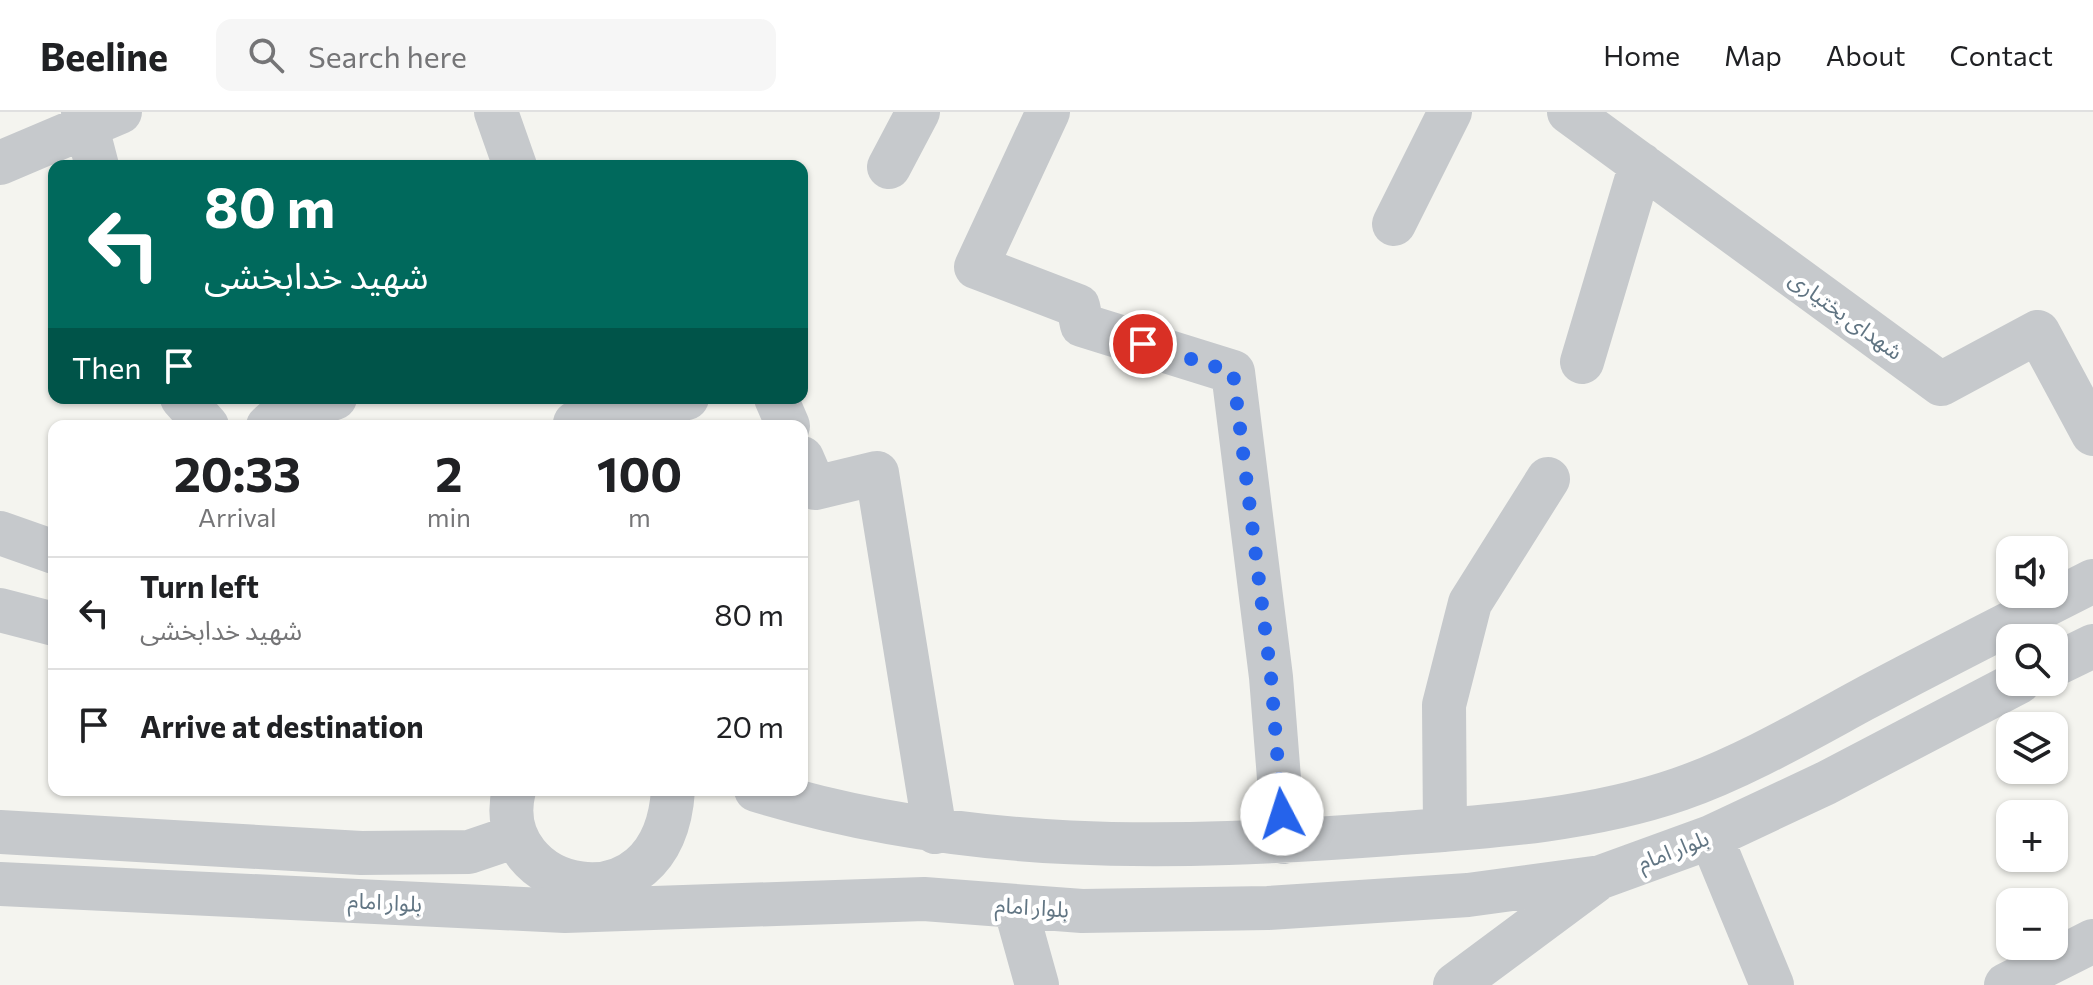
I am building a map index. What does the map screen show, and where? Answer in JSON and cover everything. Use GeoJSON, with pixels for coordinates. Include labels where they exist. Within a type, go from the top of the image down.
{"type":"FeatureCollection","features":[{"type":"Feature","properties":{"kind":"street"},"geometry":{"type":"LineString","coordinates":[[496,112],[513,160]]}},
{"type":"Feature","properties":{"kind":"street"},"geometry":{"type":"LineString","coordinates":[[889,167],[918,112]]}},
{"type":"Feature","properties":{"kind":"street"},"geometry":{"type":"LineString","coordinates":[[1048,112],[976,267],[1078,306],[1082,325],[1233,372],[1271,677],[1284,842]]}},
{"type":"Feature","properties":{"kind":"street"},"geometry":{"type":"LineString","coordinates":[[1394,224],[1450,112]]}},
{"type":"Feature","properties":{"kind":"street","name":"شهدای بختیاری"},"geometry":{"type":"LineString","coordinates":[[1569,112],[1941,384],[2038,332],[2093,434]]}},
{"type":"Feature","properties":{"kind":"street"},"geometry":{"type":"LineString","coordinates":[[0,163],[96,129]]}},
{"type":"Feature","properties":{"kind":"street"},"geometry":{"type":"LineString","coordinates":[[1582,362],[1641,164]]}},
{"type":"Feature","properties":{"kind":"street"},"geometry":{"type":"LineString","coordinates":[[187,404],[202,420]]}},
{"type":"Feature","properties":{"kind":"street"},"geometry":{"type":"LineString","coordinates":[[275,420],[317,404]]}},
{"type":"Feature","properties":{"kind":"street"},"geometry":{"type":"LineString","coordinates":[[574,416],[649,404]]}},
{"type":"Feature","properties":{"kind":"street"},"geometry":{"type":"LineString","coordinates":[[808,472],[815,488],[877,473],[935,832]]}},
{"type":"Feature","properties":{"kind":"street"},"geometry":{"type":"LineString","coordinates":[[1445,830],[1444,705],[1470,603],[1548,479]]}},
{"type":"Feature","properties":{"kind":"street"},"geometry":{"type":"LineString","coordinates":[[0,533],[48,550]]}},
{"type":"Feature","properties":{"kind":"street"},"geometry":{"type":"LineString","coordinates":[[776,796],[935,832],[1096,846],[1284,842],[1445,830],[1589,812],[1680,789],[1798,734],[2093,581]]}},
{"type":"Feature","properties":{"kind":"street"},"geometry":{"type":"LineString","coordinates":[[0,610],[48,622]]}},
{"type":"Feature","properties":{"kind":"street"},"geometry":{"type":"LineString","coordinates":[[2068,658],[2093,646]]}},
{"type":"Feature","properties":{"kind":"street","name":"بلوار امام"},"geometry":{"type":"LineString","coordinates":[[0,884],[565,911],[924,899],[1082,911],[1268,908],[1468,895],[1601,877],[1711,837],[1826,783],[1996,694]]}},
{"type":"Feature","properties":{"kind":"street"},"geometry":{"type":"LineString","coordinates":[[512,796],[516,836],[536,863],[581,884],[726,906]]}},
{"type":"Feature","properties":{"kind":"street"},"geometry":{"type":"LineString","coordinates":[[506,908],[581,884],[630,876],[655,854],[670,824],[672,796]]}},
{"type":"Feature","properties":{"kind":"street"},"geometry":{"type":"LineString","coordinates":[[0,832],[361,853],[469,852],[516,836]]}},
{"type":"Feature","properties":{"kind":"street"},"geometry":{"type":"LineString","coordinates":[[1711,837],[1772,985]]}},
{"type":"Feature","properties":{"kind":"street"},"geometry":{"type":"LineString","coordinates":[[1455,985],[1601,877]]}},
{"type":"Feature","properties":{"kind":"street"},"geometry":{"type":"LineString","coordinates":[[1015,906],[1037,985]]}},
{"type":"Feature","properties":{"kind":"street"},"geometry":{"type":"LineString","coordinates":[[2006,985],[2093,941]]}},
{"type":"Feature","properties":{"kind":"route"},"geometry":{"type":"LineString","coordinates":[[1143,344],[1233,372],[1271,677],[1282,814]]}}]}
